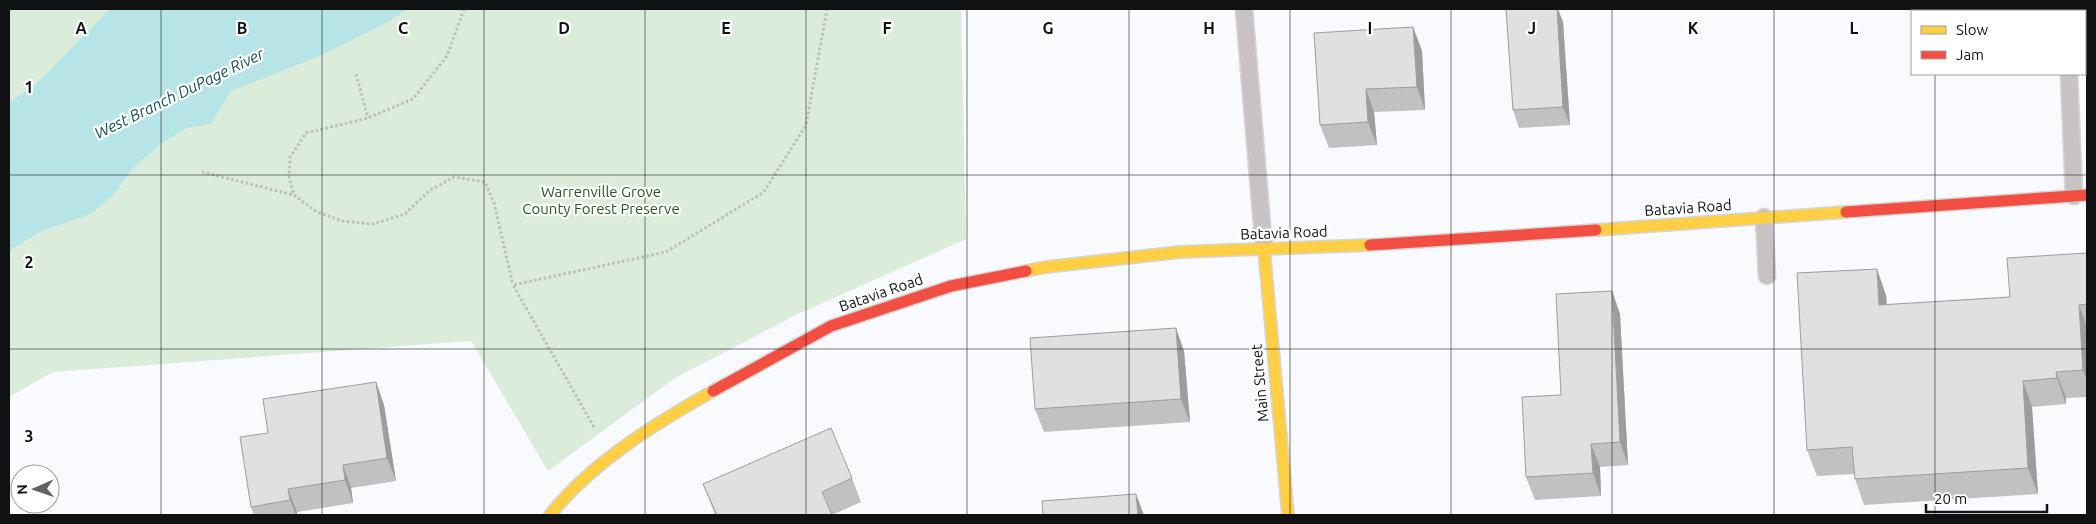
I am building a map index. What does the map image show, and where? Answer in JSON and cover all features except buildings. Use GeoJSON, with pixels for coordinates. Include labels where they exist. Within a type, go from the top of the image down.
{"type":"FeatureCollection","features":[{"type":"Feature","properties":{"kind":"main road","name":"Batavia Road"},"geometry":{"type":"LineString","coordinates":[[550,515],[558,505],[611,456],[686,406],[831,326],[950,286],[1056,266],[1180,252],[1378,246],[2081,195]]}},
{"type":"Feature","properties":{"kind":"main road","name":"Main Street"},"geometry":{"type":"LineString","coordinates":[[1264,249],[1288,515]]}},
{"type":"Feature","properties":{"kind":"lane"},"geometry":{"type":"LineString","coordinates":[[1244,9],[1264,249]]}},
{"type":"Feature","properties":{"kind":"lane"},"geometry":{"type":"LineString","coordinates":[[2069,75],[2081,195]]}},
{"type":"Feature","properties":{"kind":"lane"},"geometry":{"type":"LineString","coordinates":[[1764,217],[1767,276]]}},
{"type":"Feature","properties":{"kind":"path"},"geometry":{"type":"LineString","coordinates":[[294,195],[289,177],[290,157],[306,133],[368,118],[414,99],[447,56],[464,9]]}},
{"type":"Feature","properties":{"kind":"path"},"geometry":{"type":"LineString","coordinates":[[513,285],[666,252],[764,192],[806,125],[827,9]]}},
{"type":"Feature","properties":{"kind":"path"},"geometry":{"type":"LineString","coordinates":[[356,74],[368,118]]}},
{"type":"Feature","properties":{"kind":"path"},"geometry":{"type":"LineString","coordinates":[[202,172],[294,195],[317,212],[342,221],[374,224],[405,214],[429,191],[454,177],[485,182],[494,203],[513,285],[611,456]]}},
{"type":"Feature","properties":{"kind":"green space","name":"Warrenville Grove County Forest Preserve"},"geometry":{"type":"Polygon","coordinates":[[[9,9],[961,9],[966,239],[798,314],[675,378],[548,471],[471,341],[53,372],[9,397],[9,9]]]}},
{"type":"Feature","properties":{"kind":"water","name":"West Branch DuPage River"},"geometry":{"type":"Polygon","coordinates":[[[110,9],[408,9],[379,27],[317,57],[231,91],[211,124],[187,128],[160,144],[134,167],[113,195],[91,214],[40,232],[9,251],[9,103],[37,83],[110,9]]]}},
{"type":"Feature","properties":{"kind":"traffic: slow"},"geometry":{"type":"LineString","coordinates":[[1596,230],[1846,212]]}},
{"type":"Feature","properties":{"kind":"traffic: slow"},"geometry":{"type":"LineString","coordinates":[[1026,271],[1046,267],[1180,252],[1370,245]]}},
{"type":"Feature","properties":{"kind":"traffic: slow"},"geometry":{"type":"LineString","coordinates":[[1264,249],[1288,515]]}},
{"type":"Feature","properties":{"kind":"traffic: slow"},"geometry":{"type":"LineString","coordinates":[[550,515],[566,496],[605,461],[647,431],[713,391]]}},
{"type":"Feature","properties":{"kind":"traffic: jam"},"geometry":{"type":"LineString","coordinates":[[1846,212],[2087,195]]}},
{"type":"Feature","properties":{"kind":"traffic: jam"},"geometry":{"type":"LineString","coordinates":[[1370,245],[1596,230]]}},
{"type":"Feature","properties":{"kind":"traffic: jam"},"geometry":{"type":"LineString","coordinates":[[713,391],[831,326],[951,286],[1026,271]]}}]}
